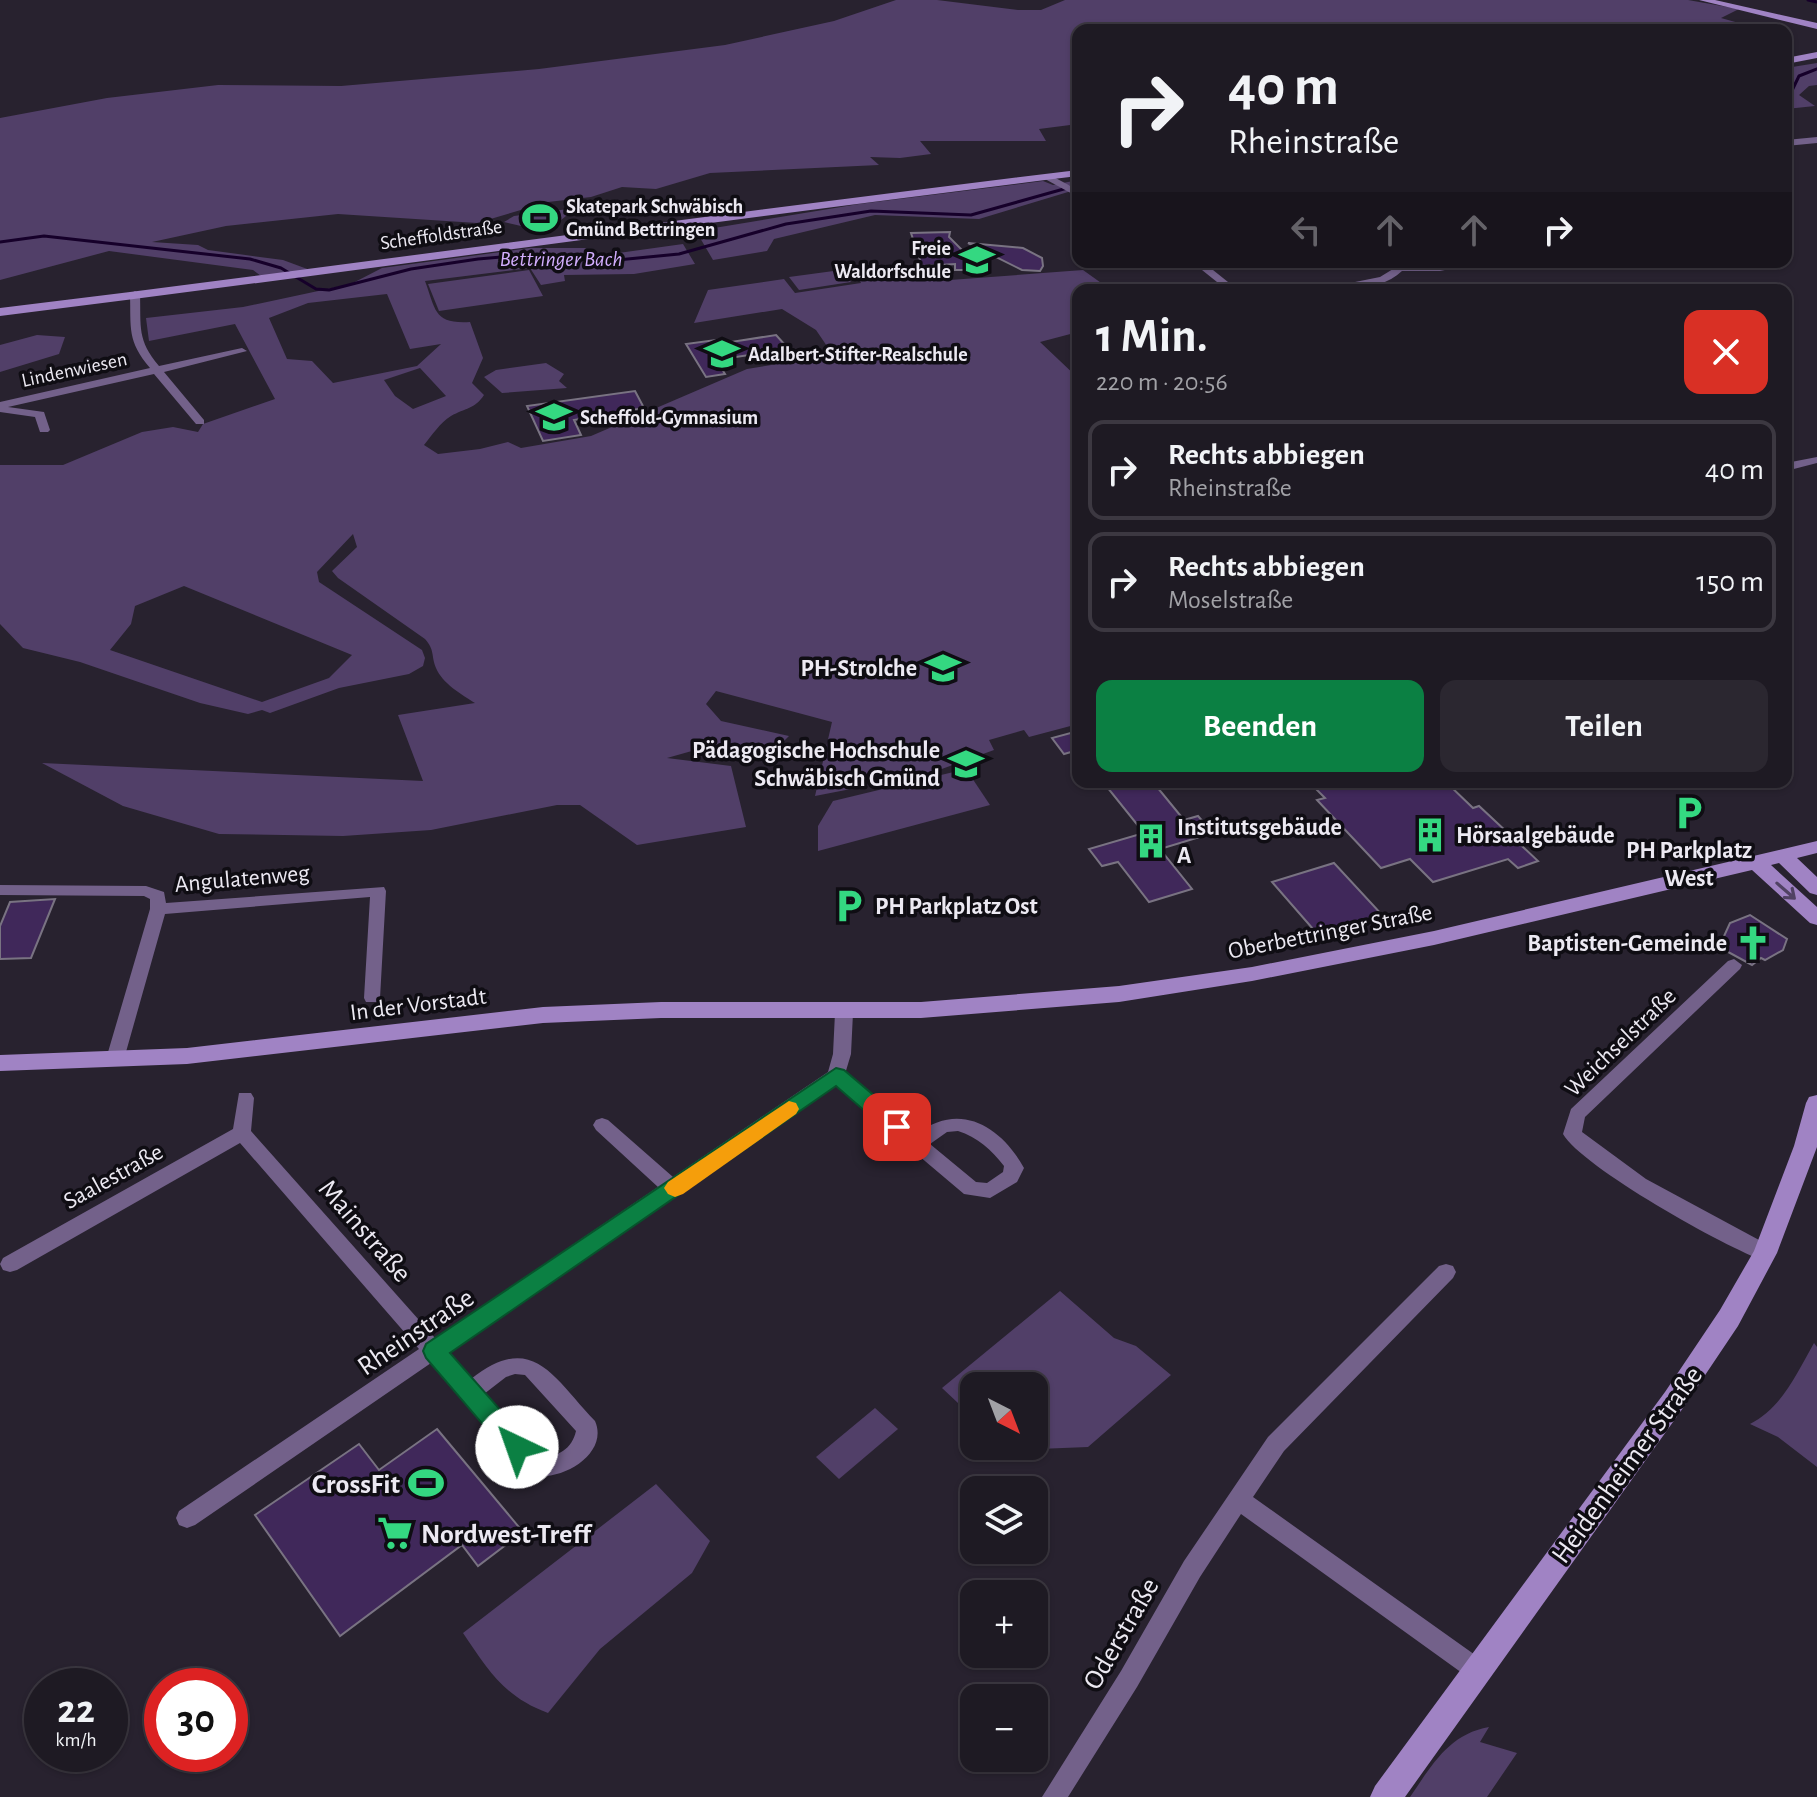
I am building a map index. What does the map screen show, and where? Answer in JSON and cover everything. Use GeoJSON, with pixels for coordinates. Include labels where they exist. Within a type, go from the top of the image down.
{"type":"FeatureCollection","features":[{"type":"Feature","properties":{"kind":"street"},"geometry":{"type":"LineString","coordinates":[[1703,0],[1817,26]]}},
{"type":"Feature","properties":{"kind":"street"},"geometry":{"type":"LineString","coordinates":[[1792,60],[1817,55]]}},
{"type":"Feature","properties":{"kind":"street"},"geometry":{"type":"LineString","coordinates":[[1792,142],[1817,140]]}},
{"type":"Feature","properties":{"kind":"street","name":"Scheffoldstraße"},"geometry":{"type":"LineString","coordinates":[[0,312],[307,274],[681,221],[1072,174]]}},
{"type":"Feature","properties":{"kind":"street"},"geometry":{"type":"LineString","coordinates":[[1051,179],[1072,190]]}},
{"type":"Feature","properties":{"kind":"street"},"geometry":{"type":"LineString","coordinates":[[1205,268],[1225,284]]}},
{"type":"Feature","properties":{"kind":"street"},"geometry":{"type":"LineString","coordinates":[[1359,284],[1393,277],[1399,268],[1441,268]]}},
{"type":"Feature","properties":{"kind":"street"},"geometry":{"type":"LineString","coordinates":[[135,294],[136,336],[140,350],[200,422]]}},
{"type":"Feature","properties":{"kind":"street","name":"Lindenwiesen"},"geometry":{"type":"LineString","coordinates":[[0,407],[242,351]]}},
{"type":"Feature","properties":{"kind":"street","name":"Lindenwiesen"},"geometry":{"type":"LineString","coordinates":[[0,407],[40,414],[44,430]]}},
{"type":"Feature","properties":{"kind":"street"},"geometry":{"type":"LineString","coordinates":[[1792,466],[1817,460]]}},
{"type":"Feature","properties":{"kind":"street","name":"Oberbettringer Straße"},"geometry":{"type":"LineString","coordinates":[[844,1013],[1040,1002],[1198,983],[1434,938],[1817,847]]}},
{"type":"Feature","properties":{"kind":"street"},"geometry":{"type":"LineString","coordinates":[[1783,856],[1817,888]]}},
{"type":"Feature","properties":{"kind":"street"},"geometry":{"type":"LineString","coordinates":[[1757,863],[1817,918]]}},
{"type":"Feature","properties":{"kind":"street"},"geometry":{"type":"LineString","coordinates":[[0,890],[146,891],[158,896],[158,909]]}},
{"type":"Feature","properties":{"kind":"street","name":"Angulatenweg"},"geometry":{"type":"LineString","coordinates":[[115,1059],[158,909],[378,891],[372,998]]}},
{"type":"Feature","properties":{"kind":"street","name":"Weichselstraße"},"geometry":{"type":"LineString","coordinates":[[1734,965],[1577,1114],[1572,1134],[1589,1151],[1639,1182],[1765,1253]]}},
{"type":"Feature","properties":{"kind":"street","name":"In der Vorstadt"},"geometry":{"type":"LineString","coordinates":[[0,1063],[263,1049],[543,1015],[661,1010],[844,1013]]}},
{"type":"Feature","properties":{"kind":"street"},"geometry":{"type":"LineString","coordinates":[[844,1013],[842,1054],[836,1076],[917,1144],[977,1191],[990,1191],[1010,1177],[1015,1168],[1011,1159],[974,1128],[959,1123],[939,1128],[917,1144]]}},
{"type":"Feature","properties":{"kind":"street","name":"Rheinstraße"},"geometry":{"type":"LineString","coordinates":[[187,1518],[836,1076]]}},
{"type":"Feature","properties":{"kind":"street"},"geometry":{"type":"LineString","coordinates":[[242,1133],[245,1098]]}},
{"type":"Feature","properties":{"kind":"street","name":"Heidenheimer Straße"},"geometry":{"type":"LineString","coordinates":[[1386,1797],[1674,1400],[1729,1318],[1765,1253],[1806,1146],[1817,1103]]}},
{"type":"Feature","properties":{"kind":"street"},"geometry":{"type":"LineString","coordinates":[[602,1125],[673,1189]]}},
{"type":"Feature","properties":{"kind":"street","name":"Saalestraße"},"geometry":{"type":"LineString","coordinates":[[10,1264],[242,1133]]}},
{"type":"Feature","properties":{"kind":"street","name":"Mainstraße"},"geometry":{"type":"LineString","coordinates":[[242,1133],[535,1467],[551,1469],[560,1466],[579,1452],[586,1440],[587,1428],[532,1369],[521,1363],[507,1366],[470,1392]]}},
{"type":"Feature","properties":{"kind":"street","name":"Oderstraße"},"geometry":{"type":"LineString","coordinates":[[1054,1797],[1129,1679],[1192,1569],[1276,1444],[1446,1272]]}},
{"type":"Feature","properties":{"kind":"street"},"geometry":{"type":"LineString","coordinates":[[1239,1500],[1477,1670]]}},
{"type":"Feature","properties":{"kind":"shaded area"},"geometry":{"type":"Polygon","coordinates":[[[896,0],[937,0],[1041,10],[1065,0],[1688,0],[1739,9],[1721,18],[1742,24],[1072,24],[1072,125],[1039,129],[1046,141],[920,141],[931,154],[900,158],[870,157],[879,165],[710,173],[656,189],[622,187],[591,197],[548,202],[477,223],[338,214],[226,226],[152,242],[198,245],[208,250],[283,260],[310,270],[261,276],[253,270],[109,251],[0,280],[0,118],[107,98],[218,85],[341,86],[539,69],[725,45],[834,21],[896,0]]]}},
{"type":"Feature","properties":{"kind":"shaded area"},"geometry":{"type":"Polygon","coordinates":[[[1817,63],[1817,85],[1809,86],[1799,95],[1815,106],[1792,108],[1792,67],[1817,63]]]}},
{"type":"Feature","properties":{"kind":"shaded area"},"geometry":{"type":"Polygon","coordinates":[[[1043,181],[1053,185],[1072,181],[1072,191],[979,219],[875,215],[774,239],[767,251],[713,260],[696,231],[859,204],[1043,181]]]}},
{"type":"Feature","properties":{"kind":"shaded area","name":"Skatepark Schwäbisch Gmünd Bettringen"},"geometry":{"type":"Polygon","coordinates":[[[576,208],[561,220],[521,226],[504,222],[514,216],[576,208]]]}},
{"type":"Feature","properties":{"kind":"shaded area"},"geometry":{"type":"Polygon","coordinates":[[[683,244],[695,264],[634,274],[564,275],[565,281],[541,285],[530,268],[425,281],[438,314],[449,321],[470,322],[483,358],[472,383],[484,395],[473,406],[447,419],[424,445],[438,454],[508,442],[521,448],[591,436],[747,369],[833,355],[816,330],[782,309],[694,323],[708,290],[784,279],[795,293],[861,283],[858,276],[950,280],[1083,270],[1103,284],[1072,284],[1072,334],[1040,342],[1072,372],[1072,726],[1029,737],[1024,730],[989,740],[994,750],[928,774],[815,796],[832,722],[716,691],[706,704],[721,721],[789,736],[773,752],[713,745],[667,758],[731,766],[746,827],[637,845],[580,805],[557,805],[431,830],[343,836],[219,834],[123,806],[42,763],[423,781],[398,715],[475,703],[443,679],[425,639],[332,571],[357,547],[353,534],[317,572],[319,582],[422,650],[425,658],[423,666],[409,674],[339,688],[270,713],[262,710],[248,714],[200,703],[80,662],[23,648],[0,624],[0,465],[63,465],[142,432],[173,427],[198,432],[203,424],[275,399],[235,324],[149,341],[146,318],[243,307],[351,284],[382,268],[530,248],[585,248],[597,256],[683,244]],[[387,294],[308,303],[269,318],[287,359],[312,361],[333,383],[417,366],[441,344],[410,349],[387,294]],[[420,368],[384,380],[395,396],[413,409],[446,396],[420,368]],[[184,586],[135,606],[131,624],[110,650],[262,702],[329,678],[352,655],[184,586]]]}},
{"type":"Feature","properties":{"kind":"shaded area"},"geometry":{"type":"Polygon","coordinates":[[[529,270],[543,296],[439,311],[428,284],[529,270]]]}},
{"type":"Feature","properties":{"kind":"shaded area"},"geometry":{"type":"Polygon","coordinates":[[[841,270],[851,282],[799,290],[789,277],[841,270]]]}},
{"type":"Feature","properties":{"kind":"shaded area"},"geometry":{"type":"Polygon","coordinates":[[[37,335],[65,337],[59,354],[0,372],[0,345],[37,335]]]}},
{"type":"Feature","properties":{"kind":"shaded area"},"geometry":{"type":"Polygon","coordinates":[[[546,363],[564,374],[559,381],[567,388],[502,393],[484,377],[496,370],[546,363]]]}},
{"type":"Feature","properties":{"kind":"shaded area"},"geometry":{"type":"Polygon","coordinates":[[[966,769],[990,805],[818,851],[818,826],[833,801],[966,769]]]}},
{"type":"Feature","properties":{"kind":"shaded area"},"geometry":{"type":"Polygon","coordinates":[[[1060,1291],[1114,1338],[1136,1346],[1171,1375],[1088,1447],[1048,1449],[1048,1372],[961,1372],[1060,1291]]]}},
{"type":"Feature","properties":{"kind":"shaded area"},"geometry":{"type":"Polygon","coordinates":[[[1814,1343],[1817,1347],[1817,1467],[1778,1437],[1750,1424],[1780,1399],[1814,1343]]]}},
{"type":"Feature","properties":{"kind":"shaded area"},"geometry":{"type":"Polygon","coordinates":[[[960,1373],[960,1405],[942,1388],[960,1373]]]}},
{"type":"Feature","properties":{"kind":"shaded area"},"geometry":{"type":"Polygon","coordinates":[[[875,1408],[898,1429],[839,1479],[816,1457],[875,1408]]]}},
{"type":"Feature","properties":{"kind":"shaded area"},"geometry":{"type":"Polygon","coordinates":[[[656,1484],[710,1541],[692,1573],[600,1649],[548,1713],[520,1699],[498,1681],[463,1633],[656,1484]]]}},
{"type":"Feature","properties":{"kind":"shaded area"},"geometry":{"type":"Polygon","coordinates":[[[1489,1727],[1480,1742],[1517,1753],[1487,1797],[1410,1797],[1452,1744],[1463,1736],[1489,1727]]]}},
{"type":"Feature","properties":{"kind":"building"},"geometry":{"type":"Polygon","coordinates":[[[950,232],[949,237],[982,270],[955,270],[955,264],[922,266],[911,233],[950,232]]]}},
{"type":"Feature","properties":{"kind":"building"},"geometry":{"type":"Polygon","coordinates":[[[968,243],[1023,248],[1042,258],[1043,266],[1040,271],[1022,270],[968,243]]]}},
{"type":"Feature","properties":{"kind":"building","name":"Adalbert-Stifter-Realschule"},"geometry":{"type":"Polygon","coordinates":[[[776,335],[796,357],[776,361],[769,352],[716,360],[725,374],[706,377],[686,344],[723,339],[725,343],[776,335]]]}},
{"type":"Feature","properties":{"kind":"building","name":"Scheffold-Gymnasium"},"geometry":{"type":"Polygon","coordinates":[[[635,391],[644,408],[574,420],[581,435],[543,441],[527,406],[635,391]]]}},
{"type":"Feature","properties":{"kind":"building"},"geometry":{"type":"Polygon","coordinates":[[[1072,733],[1072,752],[1064,754],[1052,738],[1072,733]]]}},
{"type":"Feature","properties":{"kind":"building","name":"Institutsgebäude A"},"geometry":{"type":"Polygon","coordinates":[[[1108,788],[1158,788],[1184,820],[1198,816],[1213,833],[1160,849],[1192,889],[1149,902],[1118,862],[1102,866],[1089,849],[1144,833],[1108,788]]]}},
{"type":"Feature","properties":{"kind":"building","name":"Hörsaalgebäude"},"geometry":{"type":"Polygon","coordinates":[[[1315,788],[1452,788],[1473,808],[1479,806],[1538,861],[1518,868],[1508,859],[1433,882],[1410,859],[1381,868],[1317,800],[1325,798],[1315,788]]]}},
{"type":"Feature","properties":{"kind":"building"},"geometry":{"type":"Polygon","coordinates":[[[1334,863],[1384,917],[1320,937],[1272,882],[1334,863]]]}},
{"type":"Feature","properties":{"kind":"building"},"geometry":{"type":"Polygon","coordinates":[[[55,899],[31,958],[0,959],[0,926],[10,902],[55,899]]]}},
{"type":"Feature","properties":{"kind":"building","name":"Baptisten-Gemeinde"},"geometry":{"type":"Polygon","coordinates":[[[1750,915],[1787,939],[1783,950],[1752,965],[1719,947],[1730,923],[1750,915]]]}},
{"type":"Feature","properties":{"kind":"building","name":"Nordwest-Treff"},"geometry":{"type":"Polygon","coordinates":[[[437,1429],[523,1532],[478,1566],[462,1545],[340,1636],[255,1515],[359,1444],[379,1470],[437,1429]]]}},
{"type":"Feature","properties":{"kind":"waterway"},"geometry":{"type":"LineString","coordinates":[[1808,0],[1817,2]]}},
{"type":"Feature","properties":{"kind":"waterway","name":"Bettringer Bach"},"geometry":{"type":"LineString","coordinates":[[1792,91],[1799,76],[1817,69]]}},
{"type":"Feature","properties":{"kind":"waterway","name":"Bettringer Bach"},"geometry":{"type":"LineString","coordinates":[[0,242],[44,236],[250,259],[281,268],[316,289],[329,290],[411,269],[478,259],[525,255],[607,261],[679,254],[786,224],[871,211],[971,215],[1072,187]]}},
{"type":"Feature","properties":{"kind":"slow traffic"},"geometry":{"type":"LineString","coordinates":[[675,1188],[789,1109]]}},
{"type":"Feature","properties":{"kind":"place","name":"Skatepark Schwäbisch Gmünd Bettringen"},"geometry":{"type":"Point","coordinates":[540,218]}},
{"type":"Feature","properties":{"kind":"place","name":"Freie Waldorfschule"},"geometry":{"type":"Point","coordinates":[977,260]}},
{"type":"Feature","properties":{"kind":"place","name":"Adalbert-Stifter-Realschule"},"geometry":{"type":"Point","coordinates":[722,354]}},
{"type":"Feature","properties":{"kind":"place","name":"Scheffold-Gymnasium"},"geometry":{"type":"Point","coordinates":[554,417]}},
{"type":"Feature","properties":{"kind":"place","name":"PH-Strolche"},"geometry":{"type":"Point","coordinates":[943,668]}},
{"type":"Feature","properties":{"kind":"place","name":"Pädagogische Hochschule Schwäbisch Gmünd"},"geometry":{"type":"Point","coordinates":[966,764]}},
{"type":"Feature","properties":{"kind":"place","name":"PH Parkplatz West"},"geometry":{"type":"Point","coordinates":[1689,813]}},
{"type":"Feature","properties":{"kind":"place","name":"Hörsaalgebäude"},"geometry":{"type":"Point","coordinates":[1430,835]}},
{"type":"Feature","properties":{"kind":"place","name":"Institutsgebäude A"},"geometry":{"type":"Point","coordinates":[1151,841]}},
{"type":"Feature","properties":{"kind":"place","name":"PH Parkplatz Ost"},"geometry":{"type":"Point","coordinates":[849,906]}},
{"type":"Feature","properties":{"kind":"place","name":"Baptisten-Gemeinde"},"geometry":{"type":"Point","coordinates":[1753,943]}},
{"type":"Feature","properties":{"kind":"place","name":"CrossFit"},"geometry":{"type":"Point","coordinates":[426,1483]}},
{"type":"Feature","properties":{"kind":"place","name":"Nordwest-Treff"},"geometry":{"type":"Point","coordinates":[395,1533]}},
{"type":"Feature","properties":{"kind":"route"},"geometry":{"type":"LineString","coordinates":[[517,1447],[434,1351],[836,1076],[897,1127]]}}]}
